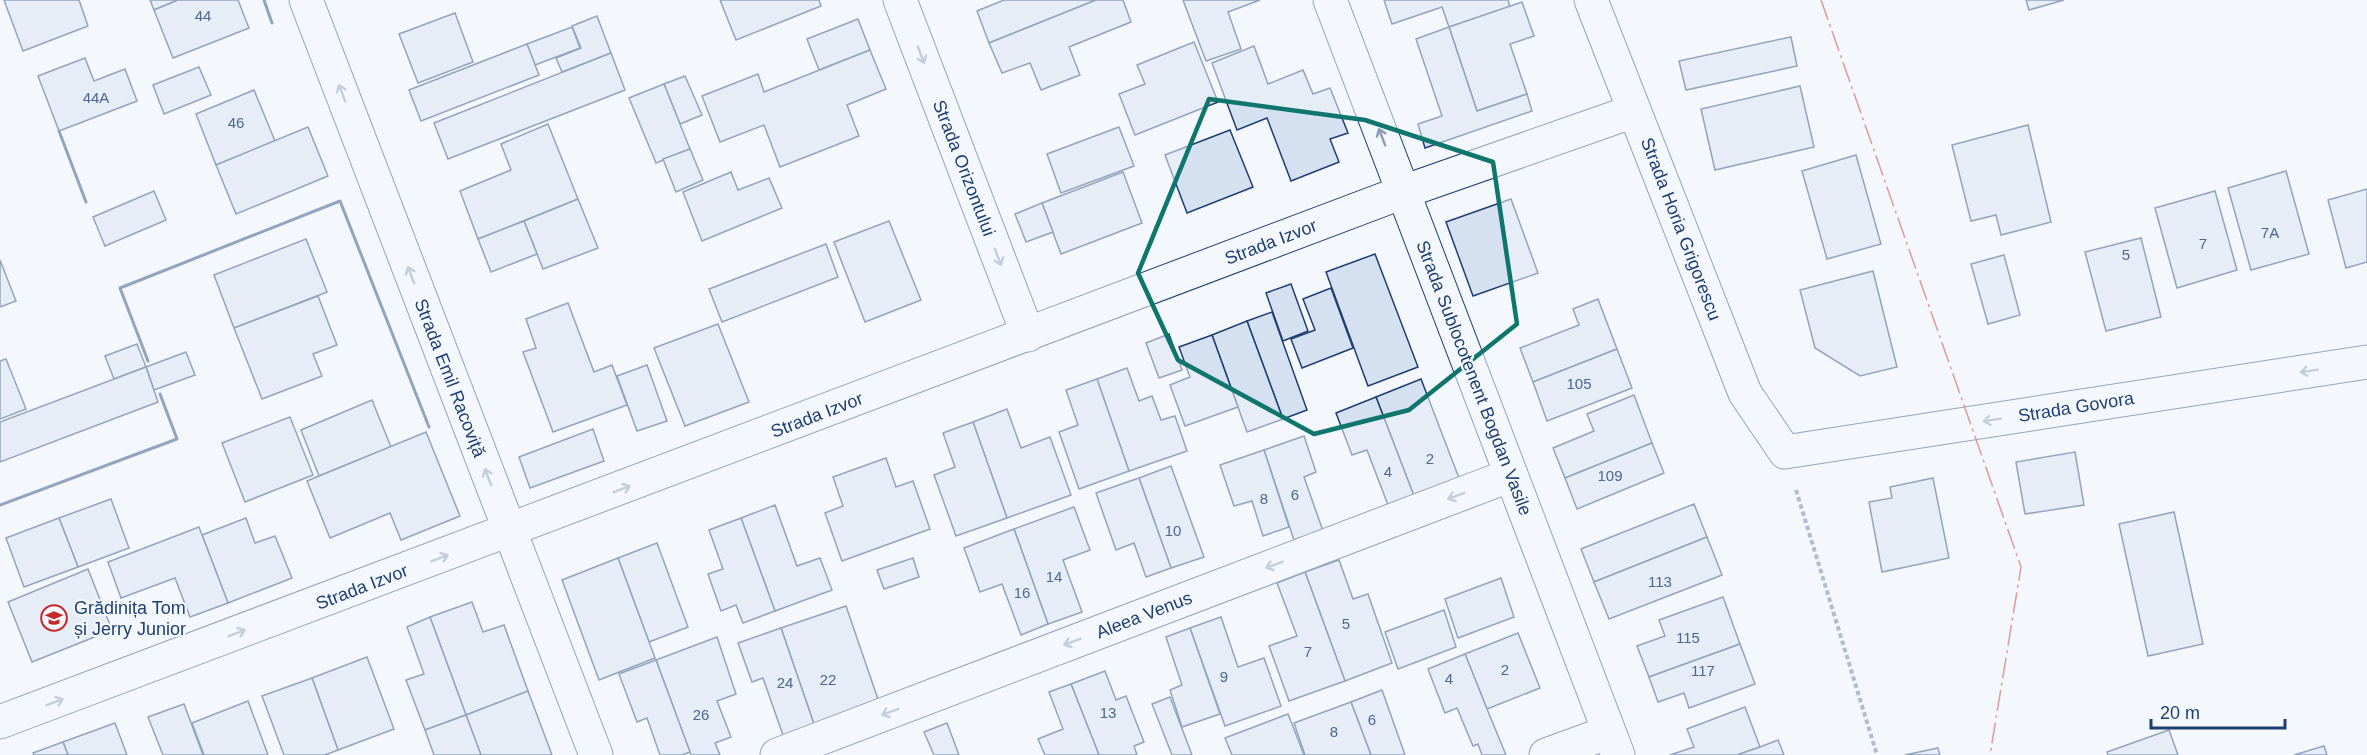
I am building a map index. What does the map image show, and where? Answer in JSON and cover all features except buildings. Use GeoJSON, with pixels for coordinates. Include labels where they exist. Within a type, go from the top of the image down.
{"type":"FeatureCollection","features":[{"type":"Feature","properties":{"kind":"street","name":"Strada Emil Racoviță"},"geometry":{"type":"LineString","coordinates":[[306,0],[596,755]]}},
{"type":"Feature","properties":{"kind":"street","name":"Strada Orizontului"},"geometry":{"type":"LineString","coordinates":[[900,0],[1028,335]]}},
{"type":"Feature","properties":{"kind":"street","name":"Strada Sublocotenent Bogdan Vasile"},"geometry":{"type":"LineString","coordinates":[[1330,0],[1614,743]]}},
{"type":"Feature","properties":{"kind":"street","name":"Strada Horia Grigorescu"},"geometry":{"type":"LineString","coordinates":[[1591,0],[1745,393],[1785,452]]}},
{"type":"Feature","properties":{"kind":"street","name":"Strada Izvor"},"geometry":{"type":"LineString","coordinates":[[0,723],[1403,192],[1634,111]]}},
{"type":"Feature","properties":{"kind":"street","name":"Strada Govora"},"geometry":{"type":"LineString","coordinates":[[1785,452],[2367,362]]}},
{"type":"Feature","properties":{"kind":"street","name":"Aleea Venus"},"geometry":{"type":"LineString","coordinates":[[777,755],[1511,475]]}},
{"type":"Feature","properties":{"kind":"street"},"geometry":{"type":"LineString","coordinates":[[1546,755],[1614,743]]}},
{"type":"Feature","properties":{"kind":"path"},"geometry":{"type":"LineString","coordinates":[[1785,452],[1877,755]]}},
{"type":"Feature","properties":{"kind":"highlighted area"},"geometry":{"type":"Polygon","coordinates":[[[1209,99],[1365,120],[1493,162],[1517,324],[1409,410],[1314,434],[1178,360],[1138,273],[1209,99]]]}},
{"type":"Feature","properties":{"kind":"wall"},"geometry":{"type":"LineString","coordinates":[[264,0],[272,23]]}},
{"type":"Feature","properties":{"kind":"wall"},"geometry":{"type":"LineString","coordinates":[[59,131],[86,202]]}},
{"type":"Feature","properties":{"kind":"wall"},"geometry":{"type":"LineString","coordinates":[[148,361],[120,288],[340,201],[429,427]]}},
{"type":"Feature","properties":{"kind":"wall"},"geometry":{"type":"LineString","coordinates":[[0,505],[177,439],[160,394]]}},
{"type":"Feature","properties":{"kind":"power"},"geometry":{"type":"LineString","coordinates":[[1821,0],[2021,567],[1990,755]]}},
{"type":"Feature","properties":{"kind":"place","name":"Grădinița Tom și Jerry Junior"},"geometry":{"type":"Point","coordinates":[54,618]}}]}
